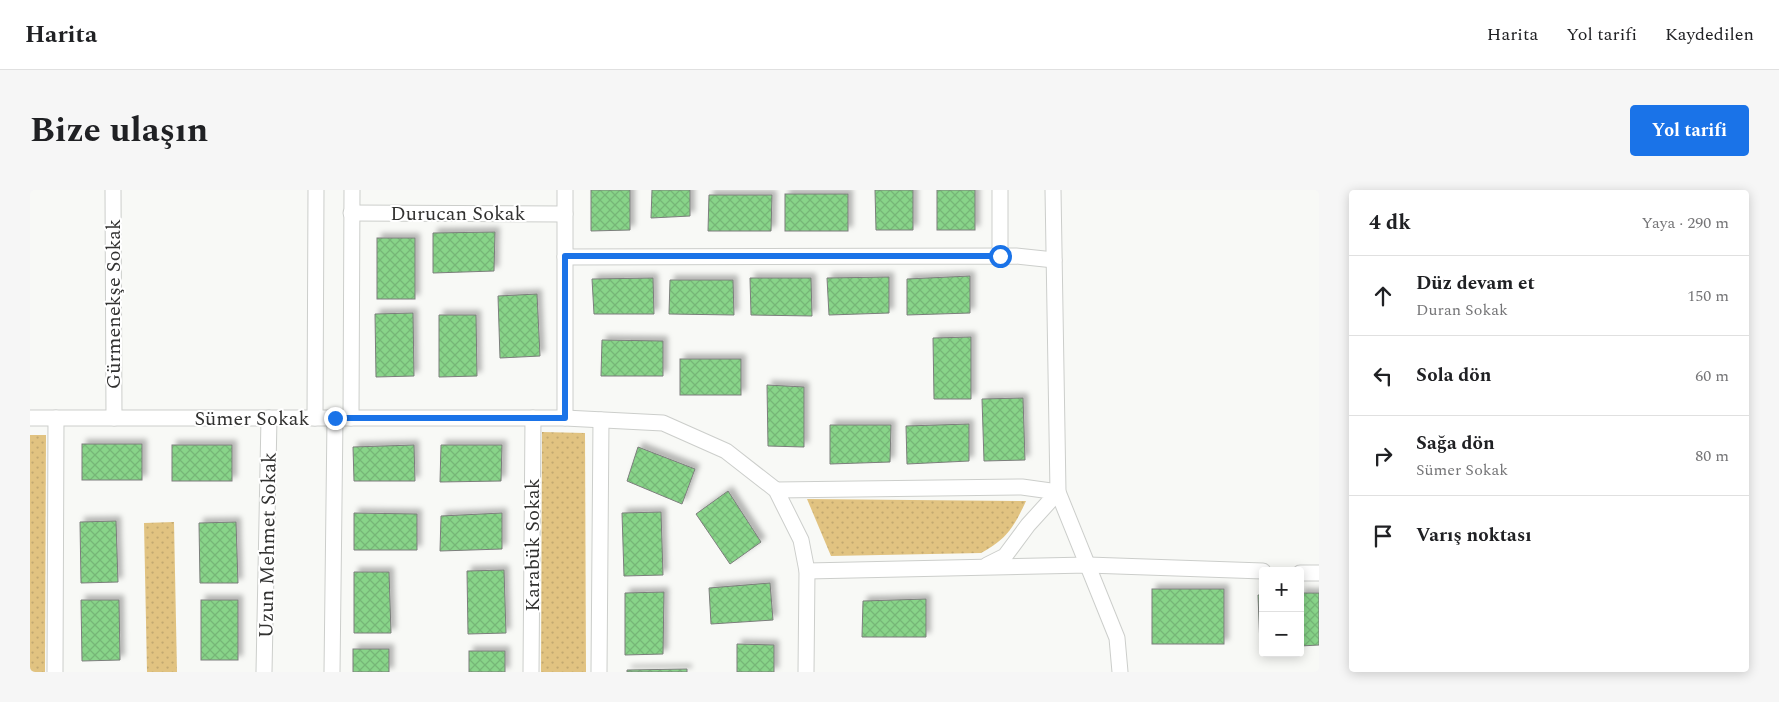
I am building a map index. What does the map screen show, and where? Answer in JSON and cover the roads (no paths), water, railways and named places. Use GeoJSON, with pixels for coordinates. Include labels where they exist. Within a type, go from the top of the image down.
{"type":"FeatureCollection","features":[{"type":"Feature","properties":{"kind":"street","name":"Gürmenekşe Sokak"},"geometry":{"type":"LineString","coordinates":[[113,190],[114,418]]}},
{"type":"Feature","properties":{"kind":"street"},"geometry":{"type":"LineString","coordinates":[[315,418],[316,190]]}},
{"type":"Feature","properties":{"kind":"street"},"geometry":{"type":"LineString","coordinates":[[351,418],[352,190]]}},
{"type":"Feature","properties":{"kind":"street"},"geometry":{"type":"LineString","coordinates":[[565,190],[565,418]]}},
{"type":"Feature","properties":{"kind":"street"},"geometry":{"type":"LineString","coordinates":[[1000,190],[1000,256]]}},
{"type":"Feature","properties":{"kind":"street"},"geometry":{"type":"LineString","coordinates":[[1053,190],[1058,492],[1117,638],[1120,672]]}},
{"type":"Feature","properties":{"kind":"street","name":"Durucan Sokak"},"geometry":{"type":"LineString","coordinates":[[352,213],[565,214]]}},
{"type":"Feature","properties":{"kind":"street"},"geometry":{"type":"LineString","coordinates":[[565,256],[1016,256],[1054,260]]}},
{"type":"Feature","properties":{"kind":"street","name":"Sümer Sokak"},"geometry":{"type":"LineString","coordinates":[[30,418],[565,418],[662,423],[726,451],[776,490],[802,540],[807,571],[806,672]]}},
{"type":"Feature","properties":{"kind":"street"},"geometry":{"type":"LineString","coordinates":[[56,418],[56,672]]}},
{"type":"Feature","properties":{"kind":"street","name":"Uzun Mehmet Sokak"},"geometry":{"type":"LineString","coordinates":[[264,672],[270,418]]}},
{"type":"Feature","properties":{"kind":"street"},"geometry":{"type":"LineString","coordinates":[[332,672],[335,418]]}},
{"type":"Feature","properties":{"kind":"street","name":"Karabük Sokak"},"geometry":{"type":"LineString","coordinates":[[531,672],[533,418]]}},
{"type":"Feature","properties":{"kind":"street"},"geometry":{"type":"LineString","coordinates":[[599,672],[601,420]]}},
{"type":"Feature","properties":{"kind":"street"},"geometry":{"type":"LineString","coordinates":[[776,490],[1022,487],[1058,492]]}},
{"type":"Feature","properties":{"kind":"street"},"geometry":{"type":"LineString","coordinates":[[983,568],[1005,556],[1028,525],[1058,492]]}},
{"type":"Feature","properties":{"kind":"street"},"geometry":{"type":"LineString","coordinates":[[807,571],[1088,566],[1259,572]]}},
{"type":"Feature","properties":{"kind":"street"},"geometry":{"type":"LineString","coordinates":[[1304,573],[1319,573]]}}]}
